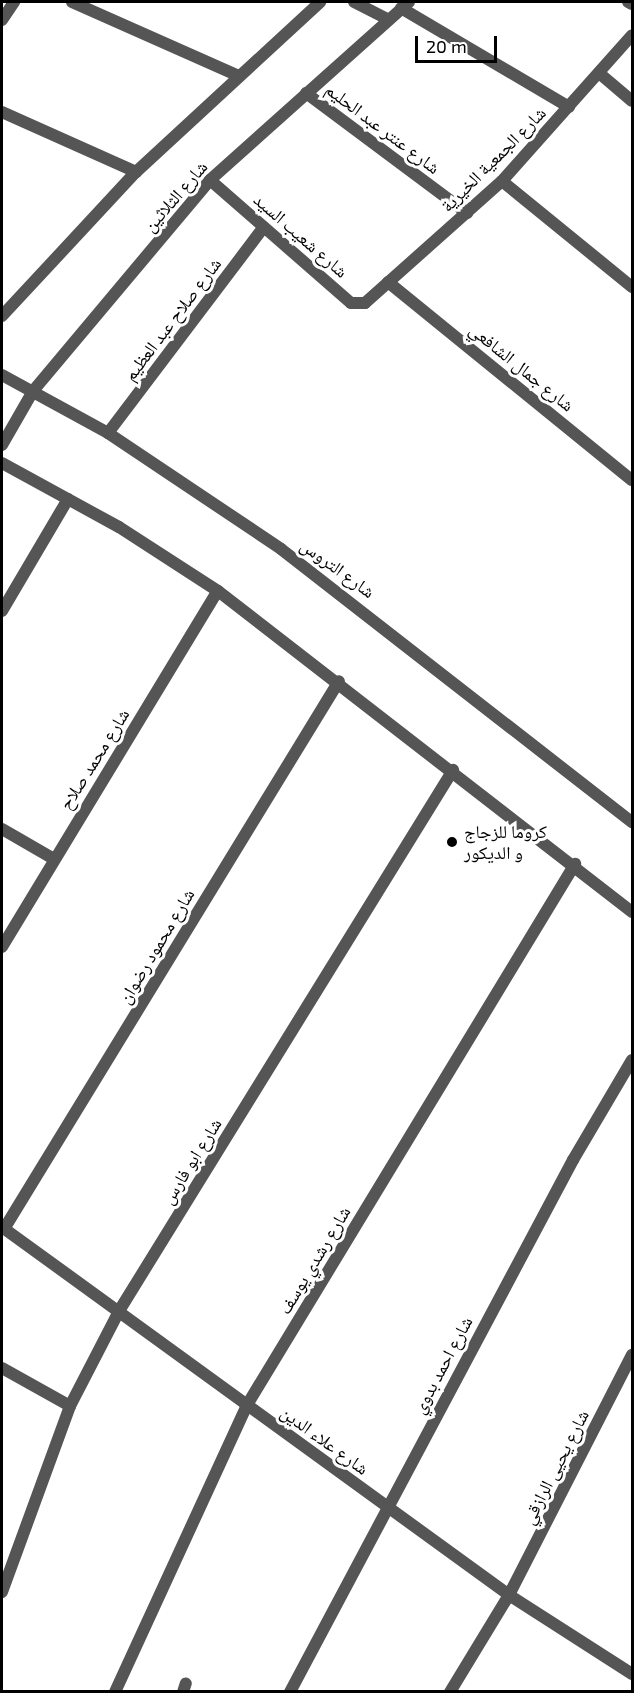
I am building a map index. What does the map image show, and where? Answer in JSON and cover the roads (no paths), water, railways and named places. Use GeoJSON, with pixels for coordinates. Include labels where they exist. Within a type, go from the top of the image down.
{"type":"FeatureCollection","features":[{"type":"Feature","properties":{"kind":"street"},"geometry":{"type":"LineString","coordinates":[[2,20],[14,2]]}},
{"type":"Feature","properties":{"kind":"street"},"geometry":{"type":"LineString","coordinates":[[72,2],[237,75]]}},
{"type":"Feature","properties":{"kind":"street"},"geometry":{"type":"LineString","coordinates":[[2,316],[136,172],[237,75],[320,2]]}},
{"type":"Feature","properties":{"kind":"street"},"geometry":{"type":"LineString","coordinates":[[354,2],[388,20]]}},
{"type":"Feature","properties":{"kind":"street"},"geometry":{"type":"LineString","coordinates":[[628,2],[633,4]]}},
{"type":"Feature","properties":{"kind":"street"},"geometry":{"type":"LineString","coordinates":[[405,5],[569,107]]}},
{"type":"Feature","properties":{"kind":"street","name":"شارع الثلاثين"},"geometry":{"type":"LineString","coordinates":[[2,445],[33,391],[210,180],[405,5]]}},
{"type":"Feature","properties":{"kind":"street","name":"شارع الجمعية الخيرية"},"geometry":{"type":"LineString","coordinates":[[371,299],[502,181],[633,35]]}},
{"type":"Feature","properties":{"kind":"street"},"geometry":{"type":"LineString","coordinates":[[599,73],[633,101]]}},
{"type":"Feature","properties":{"kind":"street","name":"شارع عنتر عبد الحليم"},"geometry":{"type":"LineString","coordinates":[[306,93],[467,213]]}},
{"type":"Feature","properties":{"kind":"street"},"geometry":{"type":"LineString","coordinates":[[2,112],[136,172]]}},
{"type":"Feature","properties":{"kind":"street","name":"شارع شعيب السيد"},"geometry":{"type":"LineString","coordinates":[[210,180],[351,303],[371,299]]}},
{"type":"Feature","properties":{"kind":"street"},"geometry":{"type":"LineString","coordinates":[[502,181],[633,287]]}},
{"type":"Feature","properties":{"kind":"street","name":"شارع صلاح عبد العظيم"},"geometry":{"type":"LineString","coordinates":[[108,433],[264,227]]}},
{"type":"Feature","properties":{"kind":"street","name":"شارع جمال الشافعي"},"geometry":{"type":"LineString","coordinates":[[388,282],[633,480]]}},
{"type":"Feature","properties":{"kind":"street","name":"شارع التروس"},"geometry":{"type":"LineString","coordinates":[[2,375],[108,433],[371,614],[633,822]]}},
{"type":"Feature","properties":{"kind":"street"},"geometry":{"type":"LineString","coordinates":[[2,463],[68,499],[218,591],[339,681],[575,864],[633,912]]}},
{"type":"Feature","properties":{"kind":"street"},"geometry":{"type":"LineString","coordinates":[[2,610],[68,499]]}},
{"type":"Feature","properties":{"kind":"street","name":"شارع محمد صلاح"},"geometry":{"type":"LineString","coordinates":[[2,947],[218,591]]}},
{"type":"Feature","properties":{"kind":"street","name":"شارع محمود رضوان"},"geometry":{"type":"LineString","coordinates":[[3,1228],[339,681]]}},
{"type":"Feature","properties":{"kind":"street","name":"شارع ابو فارس"},"geometry":{"type":"LineString","coordinates":[[2,1592],[70,1406],[119,1311],[453,770]]}},
{"type":"Feature","properties":{"kind":"street"},"geometry":{"type":"LineString","coordinates":[[2,829],[54,858]]}},
{"type":"Feature","properties":{"kind":"street","name":"شارع رشدي يوسف"},"geometry":{"type":"LineString","coordinates":[[115,1692],[247,1405],[575,864]]}},
{"type":"Feature","properties":{"kind":"street","name":"شارع احمد بدوي"},"geometry":{"type":"LineString","coordinates":[[290,1692],[573,1160],[633,1060]]}},
{"type":"Feature","properties":{"kind":"street","name":"شارع علاء الدين"},"geometry":{"type":"LineString","coordinates":[[3,1228],[509,1595],[633,1674]]}},
{"type":"Feature","properties":{"kind":"street","name":"شارع يحيى الرازقي"},"geometry":{"type":"LineString","coordinates":[[450,1692],[509,1595],[633,1355]]}},
{"type":"Feature","properties":{"kind":"street"},"geometry":{"type":"LineString","coordinates":[[2,1368],[70,1406]]}},
{"type":"Feature","properties":{"kind":"place","name":"كروما للزجاج و الديكور"},"geometry":{"type":"Point","coordinates":[452,842]}}]}
